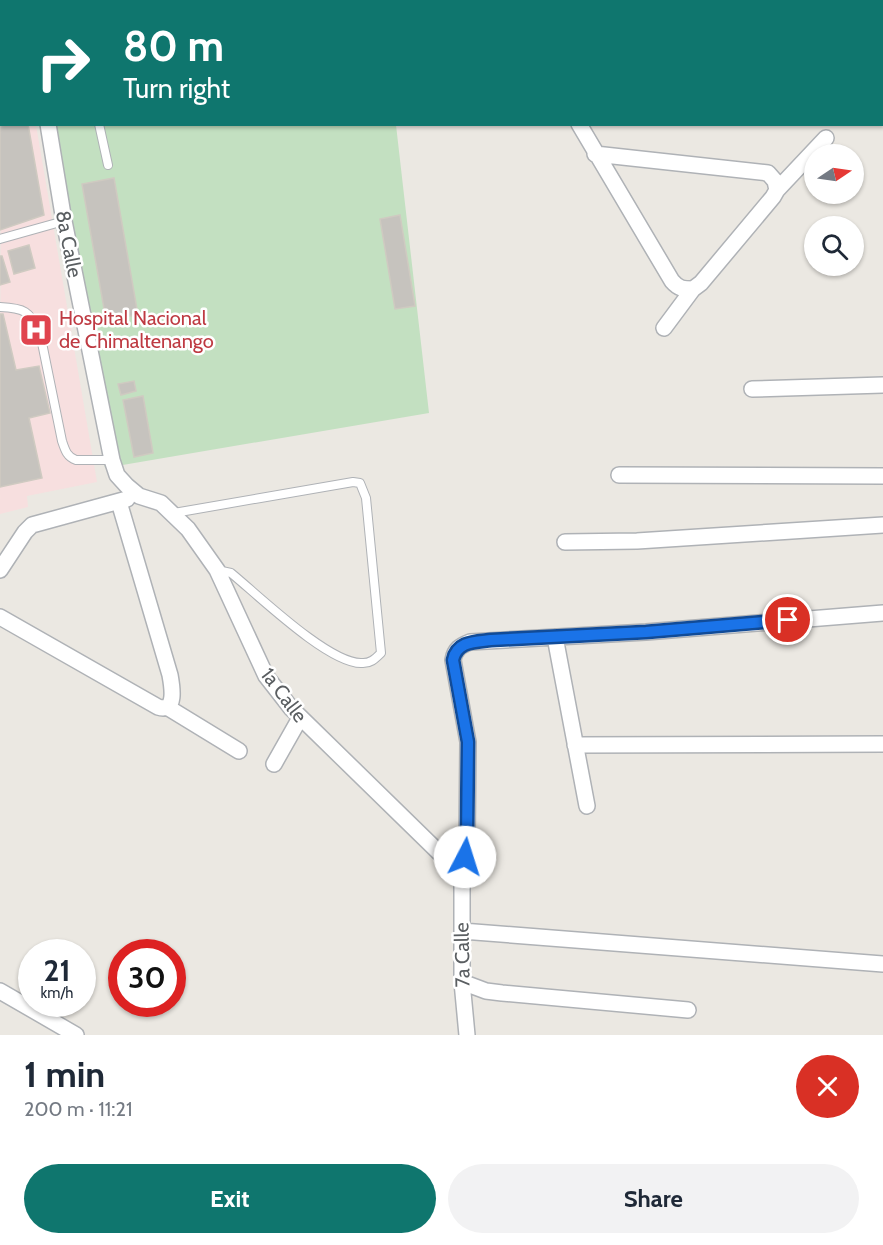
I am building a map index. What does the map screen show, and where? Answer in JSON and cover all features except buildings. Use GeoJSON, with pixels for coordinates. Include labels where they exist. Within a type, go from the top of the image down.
{"type":"FeatureCollection","features":[{"type":"Feature","properties":{"kind":"street","name":"8a Calle"},"geometry":{"type":"LineString","coordinates":[[48,126],[64,221],[112,460],[117,475],[139,495]]}},
{"type":"Feature","properties":{"kind":"street"},"geometry":{"type":"LineString","coordinates":[[580,126],[672,281],[683,290],[693,289]]}},
{"type":"Feature","properties":{"kind":"street"},"geometry":{"type":"LineString","coordinates":[[664,328],[693,289],[701,283],[777,190],[826,138]]}},
{"type":"Feature","properties":{"kind":"street"},"geometry":{"type":"LineString","coordinates":[[595,154],[768,173],[775,181],[777,190]]}},
{"type":"Feature","properties":{"kind":"street"},"geometry":{"type":"LineString","coordinates":[[752,389],[883,385]]}},
{"type":"Feature","properties":{"kind":"street"},"geometry":{"type":"LineString","coordinates":[[620,475],[883,476]]}},
{"type":"Feature","properties":{"kind":"street"},"geometry":{"type":"LineString","coordinates":[[0,570],[32,525],[139,495]]}},
{"type":"Feature","properties":{"kind":"street","name":"1a Calle"},"geometry":{"type":"LineString","coordinates":[[139,495],[161,503],[188,529],[217,570],[266,676],[300,718],[462,875]]}},
{"type":"Feature","properties":{"kind":"street"},"geometry":{"type":"LineString","coordinates":[[0,617],[158,707],[163,709],[167,707],[172,698],[170,675],[119,502]]}},
{"type":"Feature","properties":{"kind":"street"},"geometry":{"type":"LineString","coordinates":[[565,542],[637,541],[883,525]]}},
{"type":"Feature","properties":{"kind":"street"},"geometry":{"type":"LineString","coordinates":[[587,806],[555,637],[883,613]]}},
{"type":"Feature","properties":{"kind":"street","name":"7a Calle"},"geometry":{"type":"LineString","coordinates":[[467,1035],[462,982],[462,875],[467,838],[468,742],[453,660],[455,651],[470,642],[555,637]]}},
{"type":"Feature","properties":{"kind":"street"},"geometry":{"type":"LineString","coordinates":[[167,707],[239,751]]}},
{"type":"Feature","properties":{"kind":"street"},"geometry":{"type":"LineString","coordinates":[[274,764],[300,718]]}},
{"type":"Feature","properties":{"kind":"street"},"geometry":{"type":"LineString","coordinates":[[575,745],[883,744]]}},
{"type":"Feature","properties":{"kind":"street"},"geometry":{"type":"LineString","coordinates":[[462,931],[883,964]]}},
{"type":"Feature","properties":{"kind":"street"},"geometry":{"type":"LineString","coordinates":[[462,982],[486,991],[502,993],[688,1010]]}},
{"type":"Feature","properties":{"kind":"street"},"geometry":{"type":"LineString","coordinates":[[0,991],[76,1035]]}},
{"type":"Feature","properties":{"kind":"lane"},"geometry":{"type":"LineString","coordinates":[[99,126],[108,165]]}},
{"type":"Feature","properties":{"kind":"lane"},"geometry":{"type":"LineString","coordinates":[[0,239],[64,221]]}},
{"type":"Feature","properties":{"kind":"lane"},"geometry":{"type":"LineString","coordinates":[[0,308],[24,310],[33,318],[40,333],[62,441],[67,454],[71,459],[76,460],[112,460]]}},
{"type":"Feature","properties":{"kind":"lane"},"geometry":{"type":"LineString","coordinates":[[172,514],[353,482],[360,483],[366,498],[381,653],[373,661],[363,664],[348,661],[316,643],[231,573],[217,570]]}},
{"type":"Feature","properties":{"kind":"shaded area","name":"Hospital Nacional de Chimaltenango"},"geometry":{"type":"Polygon","coordinates":[[[1,126],[36,126],[97,482],[27,496],[28,507],[0,514],[1,126]]]}},
{"type":"Feature","properties":{"kind":"green space"},"geometry":{"type":"Polygon","coordinates":[[[48,126],[396,126],[429,413],[105,468],[48,126]]]}},
{"type":"Feature","properties":{"kind":"place","name":"Hospital Nacional de Chimaltenango"},"geometry":{"type":"Point","coordinates":[36,330]}},
{"type":"Feature","properties":{"kind":"route"},"geometry":{"type":"LineString","coordinates":[[465,857],[468,742],[453,660],[455,651],[462,645],[491,640],[646,632],[788,620]]}}]}
